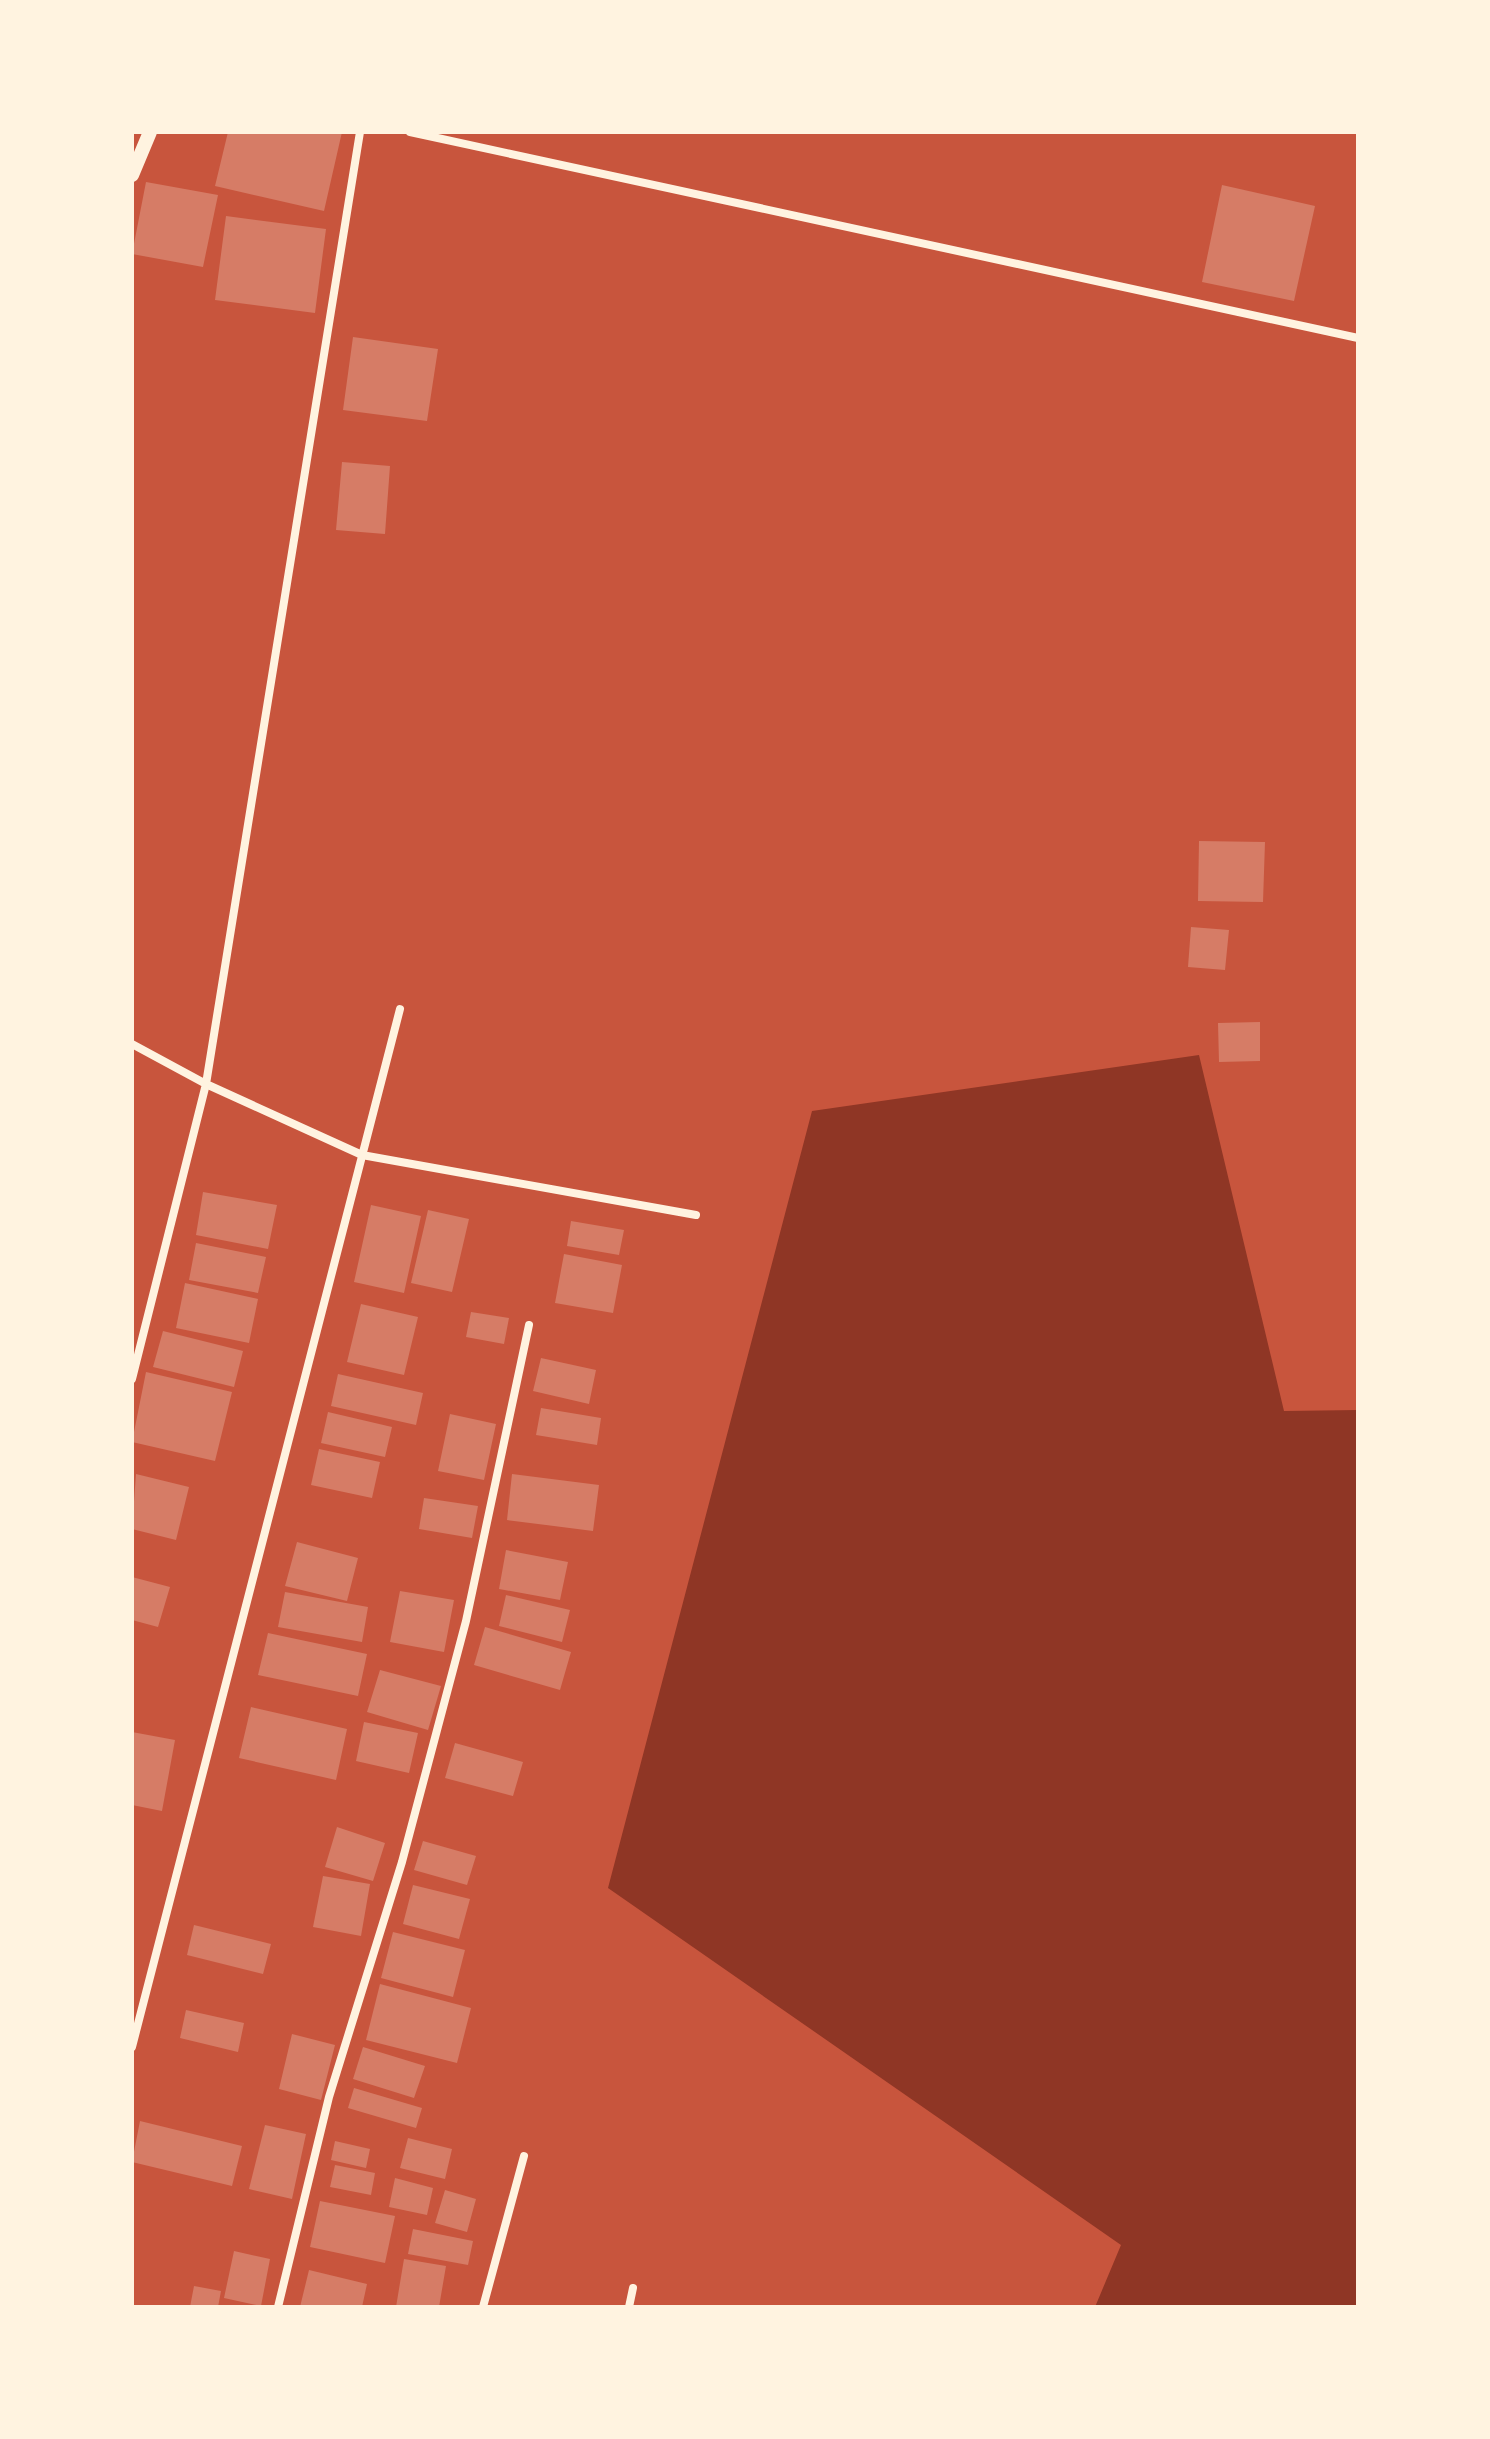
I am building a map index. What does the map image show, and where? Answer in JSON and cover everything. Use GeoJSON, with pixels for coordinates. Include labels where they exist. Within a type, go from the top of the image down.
{"type":"FeatureCollection","features":[{"type":"Feature","properties":{"kind":"street"},"geometry":{"type":"LineString","coordinates":[[132,175],[150,132]]}},
{"type":"Feature","properties":{"kind":"street"},"geometry":{"type":"LineString","coordinates":[[132,1379],[206,1084],[360,132]]}},
{"type":"Feature","properties":{"kind":"street"},"geometry":{"type":"LineString","coordinates":[[410,132],[1358,338]]}},
{"type":"Feature","properties":{"kind":"street"},"geometry":{"type":"LineString","coordinates":[[132,2047],[400,1009]]}},
{"type":"Feature","properties":{"kind":"street"},"geometry":{"type":"LineString","coordinates":[[132,1044],[206,1084],[362,1155],[696,1215]]}},
{"type":"Feature","properties":{"kind":"street"},"geometry":{"type":"LineString","coordinates":[[278,2307],[329,2097],[402,1862],[466,1621],[529,1325]]}},
{"type":"Feature","properties":{"kind":"street"},"geometry":{"type":"LineString","coordinates":[[483,2307],[524,2156]]}},
{"type":"Feature","properties":{"kind":"street"},"geometry":{"type":"LineString","coordinates":[[629,2307],[633,2288]]}},
{"type":"Feature","properties":{"kind":"shaded area"},"geometry":{"type":"Polygon","coordinates":[[[1199,1055],[1284,1411],[1358,1410],[1358,2307],[1095,2307],[1121,2245],[608,1888],[812,1111],[1199,1055]]]}},
{"type":"Feature","properties":{"kind":"building"},"geometry":{"type":"Polygon","coordinates":[[[228,132],[342,132],[324,211],[215,186],[228,132]]]}},
{"type":"Feature","properties":{"kind":"building"},"geometry":{"type":"Polygon","coordinates":[[[146,182],[218,195],[203,267],[132,254],[146,182]]]}},
{"type":"Feature","properties":{"kind":"building"},"geometry":{"type":"Polygon","coordinates":[[[1222,185],[1315,206],[1294,301],[1202,282],[1222,185]]]}},
{"type":"Feature","properties":{"kind":"building"},"geometry":{"type":"Polygon","coordinates":[[[226,216],[326,229],[315,313],[215,300],[226,216]]]}},
{"type":"Feature","properties":{"kind":"building"},"geometry":{"type":"Polygon","coordinates":[[[353,337],[438,349],[427,421],[343,410],[353,337]]]}},
{"type":"Feature","properties":{"kind":"building"},"geometry":{"type":"Polygon","coordinates":[[[342,462],[390,466],[385,534],[336,530],[342,462]]]}},
{"type":"Feature","properties":{"kind":"building"},"geometry":{"type":"Polygon","coordinates":[[[1199,841],[1265,842],[1263,902],[1198,901],[1199,841]]]}},
{"type":"Feature","properties":{"kind":"building"},"geometry":{"type":"Polygon","coordinates":[[[1191,927],[1229,930],[1225,970],[1188,967],[1191,927]]]}},
{"type":"Feature","properties":{"kind":"building"},"geometry":{"type":"Polygon","coordinates":[[[1260,1022],[1260,1061],[1219,1062],[1218,1023],[1260,1022]]]}},
{"type":"Feature","properties":{"kind":"building"},"geometry":{"type":"Polygon","coordinates":[[[203,1192],[277,1205],[268,1249],[196,1235],[203,1192]]]}},
{"type":"Feature","properties":{"kind":"building"},"geometry":{"type":"Polygon","coordinates":[[[371,1205],[421,1216],[404,1293],[354,1282],[371,1205]]]}},
{"type":"Feature","properties":{"kind":"building"},"geometry":{"type":"Polygon","coordinates":[[[428,1210],[469,1219],[452,1292],[411,1283],[428,1210]]]}},
{"type":"Feature","properties":{"kind":"building"},"geometry":{"type":"Polygon","coordinates":[[[571,1221],[624,1230],[619,1255],[567,1246],[571,1221]]]}},
{"type":"Feature","properties":{"kind":"building"},"geometry":{"type":"Polygon","coordinates":[[[196,1243],[266,1257],[258,1293],[189,1280],[196,1243]]]}},
{"type":"Feature","properties":{"kind":"building"},"geometry":{"type":"Polygon","coordinates":[[[564,1254],[622,1265],[613,1313],[555,1303],[564,1254]]]}},
{"type":"Feature","properties":{"kind":"building"},"geometry":{"type":"Polygon","coordinates":[[[185,1283],[258,1299],[249,1343],[176,1328],[185,1283]]]}},
{"type":"Feature","properties":{"kind":"building"},"geometry":{"type":"Polygon","coordinates":[[[361,1304],[418,1317],[404,1375],[347,1362],[361,1304]]]}},
{"type":"Feature","properties":{"kind":"building"},"geometry":{"type":"Polygon","coordinates":[[[471,1312],[509,1318],[504,1344],[466,1337],[471,1312]]]}},
{"type":"Feature","properties":{"kind":"building"},"geometry":{"type":"Polygon","coordinates":[[[163,1331],[243,1351],[234,1387],[153,1367],[163,1331]]]}},
{"type":"Feature","properties":{"kind":"building"},"geometry":{"type":"Polygon","coordinates":[[[541,1358],[596,1370],[589,1404],[533,1391],[541,1358]]]}},
{"type":"Feature","properties":{"kind":"building"},"geometry":{"type":"Polygon","coordinates":[[[146,1372],[232,1392],[215,1461],[132,1442],[146,1372]]]}},
{"type":"Feature","properties":{"kind":"building"},"geometry":{"type":"Polygon","coordinates":[[[338,1374],[423,1393],[416,1425],[331,1406],[338,1374]]]}},
{"type":"Feature","properties":{"kind":"building"},"geometry":{"type":"Polygon","coordinates":[[[541,1408],[601,1418],[597,1445],[536,1435],[541,1408]]]}},
{"type":"Feature","properties":{"kind":"building"},"geometry":{"type":"Polygon","coordinates":[[[328,1412],[392,1427],[385,1457],[321,1443],[328,1412]]]}},
{"type":"Feature","properties":{"kind":"building"},"geometry":{"type":"Polygon","coordinates":[[[450,1414],[496,1424],[484,1480],[438,1471],[450,1414]]]}},
{"type":"Feature","properties":{"kind":"building"},"geometry":{"type":"Polygon","coordinates":[[[319,1449],[380,1462],[372,1498],[311,1485],[319,1449]]]}},
{"type":"Feature","properties":{"kind":"building"},"geometry":{"type":"Polygon","coordinates":[[[136,1474],[189,1487],[176,1540],[132,1529],[136,1474]]]}},
{"type":"Feature","properties":{"kind":"building"},"geometry":{"type":"Polygon","coordinates":[[[512,1474],[599,1485],[593,1531],[507,1520],[512,1474]]]}},
{"type":"Feature","properties":{"kind":"building"},"geometry":{"type":"Polygon","coordinates":[[[424,1498],[478,1506],[472,1538],[419,1529],[424,1498]]]}},
{"type":"Feature","properties":{"kind":"building"},"geometry":{"type":"Polygon","coordinates":[[[297,1542],[358,1558],[347,1601],[285,1586],[297,1542]]]}},
{"type":"Feature","properties":{"kind":"building"},"geometry":{"type":"Polygon","coordinates":[[[506,1550],[568,1562],[560,1600],[499,1589],[506,1550]]]}},
{"type":"Feature","properties":{"kind":"building"},"geometry":{"type":"Polygon","coordinates":[[[132,1577],[170,1587],[158,1627],[132,1620],[132,1577]]]}},
{"type":"Feature","properties":{"kind":"building"},"geometry":{"type":"Polygon","coordinates":[[[400,1591],[454,1600],[444,1652],[390,1642],[400,1591]]]}},
{"type":"Feature","properties":{"kind":"building"},"geometry":{"type":"Polygon","coordinates":[[[285,1592],[368,1607],[362,1642],[278,1627],[285,1592]]]}},
{"type":"Feature","properties":{"kind":"building"},"geometry":{"type":"Polygon","coordinates":[[[506,1595],[570,1610],[562,1642],[499,1626],[506,1595]]]}},
{"type":"Feature","properties":{"kind":"building"},"geometry":{"type":"Polygon","coordinates":[[[485,1627],[571,1652],[560,1690],[474,1665],[485,1627]]]}},
{"type":"Feature","properties":{"kind":"building"},"geometry":{"type":"Polygon","coordinates":[[[268,1633],[367,1654],[358,1696],[258,1675],[268,1633]]]}},
{"type":"Feature","properties":{"kind":"building"},"geometry":{"type":"Polygon","coordinates":[[[380,1670],[441,1686],[428,1730],[367,1712],[380,1670]]]}},
{"type":"Feature","properties":{"kind":"building"},"geometry":{"type":"Polygon","coordinates":[[[251,1707],[347,1729],[336,1780],[239,1758],[251,1707]]]}},
{"type":"Feature","properties":{"kind":"building"},"geometry":{"type":"Polygon","coordinates":[[[364,1722],[418,1733],[409,1773],[356,1761],[364,1722]]]}},
{"type":"Feature","properties":{"kind":"building"},"geometry":{"type":"Polygon","coordinates":[[[132,1732],[175,1740],[162,1811],[132,1805],[132,1732]]]}},
{"type":"Feature","properties":{"kind":"building"},"geometry":{"type":"Polygon","coordinates":[[[455,1743],[523,1762],[513,1796],[445,1778],[455,1743]]]}},
{"type":"Feature","properties":{"kind":"building"},"geometry":{"type":"Polygon","coordinates":[[[337,1827],[385,1843],[373,1881],[325,1867],[337,1827]]]}},
{"type":"Feature","properties":{"kind":"building"},"geometry":{"type":"Polygon","coordinates":[[[423,1841],[476,1856],[467,1885],[414,1870],[423,1841]]]}},
{"type":"Feature","properties":{"kind":"building"},"geometry":{"type":"Polygon","coordinates":[[[323,1876],[370,1884],[361,1936],[313,1927],[323,1876]]]}},
{"type":"Feature","properties":{"kind":"building"},"geometry":{"type":"Polygon","coordinates":[[[413,1885],[470,1899],[459,1939],[403,1924],[413,1885]]]}},
{"type":"Feature","properties":{"kind":"building"},"geometry":{"type":"Polygon","coordinates":[[[194,1925],[271,1944],[263,1974],[187,1955],[194,1925]]]}},
{"type":"Feature","properties":{"kind":"building"},"geometry":{"type":"Polygon","coordinates":[[[393,1932],[465,1950],[453,1997],[381,1978],[393,1932]]]}},
{"type":"Feature","properties":{"kind":"building"},"geometry":{"type":"Polygon","coordinates":[[[380,1984],[471,2008],[457,2063],[366,2040],[380,1984]]]}},
{"type":"Feature","properties":{"kind":"building"},"geometry":{"type":"Polygon","coordinates":[[[186,2010],[244,2023],[238,2052],[180,2038],[186,2010]]]}},
{"type":"Feature","properties":{"kind":"building"},"geometry":{"type":"Polygon","coordinates":[[[292,2034],[335,2045],[321,2100],[279,2089],[292,2034]]]}},
{"type":"Feature","properties":{"kind":"building"},"geometry":{"type":"Polygon","coordinates":[[[363,2047],[425,2066],[414,2098],[353,2079],[363,2047]]]}},
{"type":"Feature","properties":{"kind":"building"},"geometry":{"type":"Polygon","coordinates":[[[354,2088],[422,2108],[416,2128],[348,2108],[354,2088]]]}},
{"type":"Feature","properties":{"kind":"building"},"geometry":{"type":"Polygon","coordinates":[[[140,2121],[242,2146],[232,2186],[132,2162],[140,2121]]]}},
{"type":"Feature","properties":{"kind":"building"},"geometry":{"type":"Polygon","coordinates":[[[265,2125],[306,2134],[292,2199],[249,2189],[265,2125]]]}},
{"type":"Feature","properties":{"kind":"building"},"geometry":{"type":"Polygon","coordinates":[[[408,2138],[452,2149],[445,2179],[400,2168],[408,2138]]]}},
{"type":"Feature","properties":{"kind":"building"},"geometry":{"type":"Polygon","coordinates":[[[335,2141],[370,2149],[366,2168],[331,2160],[335,2141]]]}},
{"type":"Feature","properties":{"kind":"building"},"geometry":{"type":"Polygon","coordinates":[[[335,2165],[375,2173],[371,2195],[330,2187],[335,2165]]]}},
{"type":"Feature","properties":{"kind":"building"},"geometry":{"type":"Polygon","coordinates":[[[395,2178],[433,2188],[427,2215],[389,2207],[395,2178]]]}},
{"type":"Feature","properties":{"kind":"building"},"geometry":{"type":"Polygon","coordinates":[[[445,2190],[476,2199],[467,2232],[435,2223],[445,2190]]]}},
{"type":"Feature","properties":{"kind":"building"},"geometry":{"type":"Polygon","coordinates":[[[320,2201],[395,2216],[385,2263],[310,2247],[320,2201]]]}},
{"type":"Feature","properties":{"kind":"building"},"geometry":{"type":"Polygon","coordinates":[[[413,2229],[473,2241],[468,2265],[408,2254],[413,2229]]]}},
{"type":"Feature","properties":{"kind":"building"},"geometry":{"type":"Polygon","coordinates":[[[234,2251],[270,2259],[261,2306],[224,2298],[234,2251]]]}},
{"type":"Feature","properties":{"kind":"building"},"geometry":{"type":"Polygon","coordinates":[[[404,2259],[446,2266],[439,2307],[396,2307],[404,2259]]]}},
{"type":"Feature","properties":{"kind":"building"},"geometry":{"type":"Polygon","coordinates":[[[309,2270],[367,2284],[362,2307],[300,2307],[309,2270]]]}},
{"type":"Feature","properties":{"kind":"building"},"geometry":{"type":"Polygon","coordinates":[[[194,2286],[221,2291],[218,2307],[190,2307],[194,2286]]]}}]}
